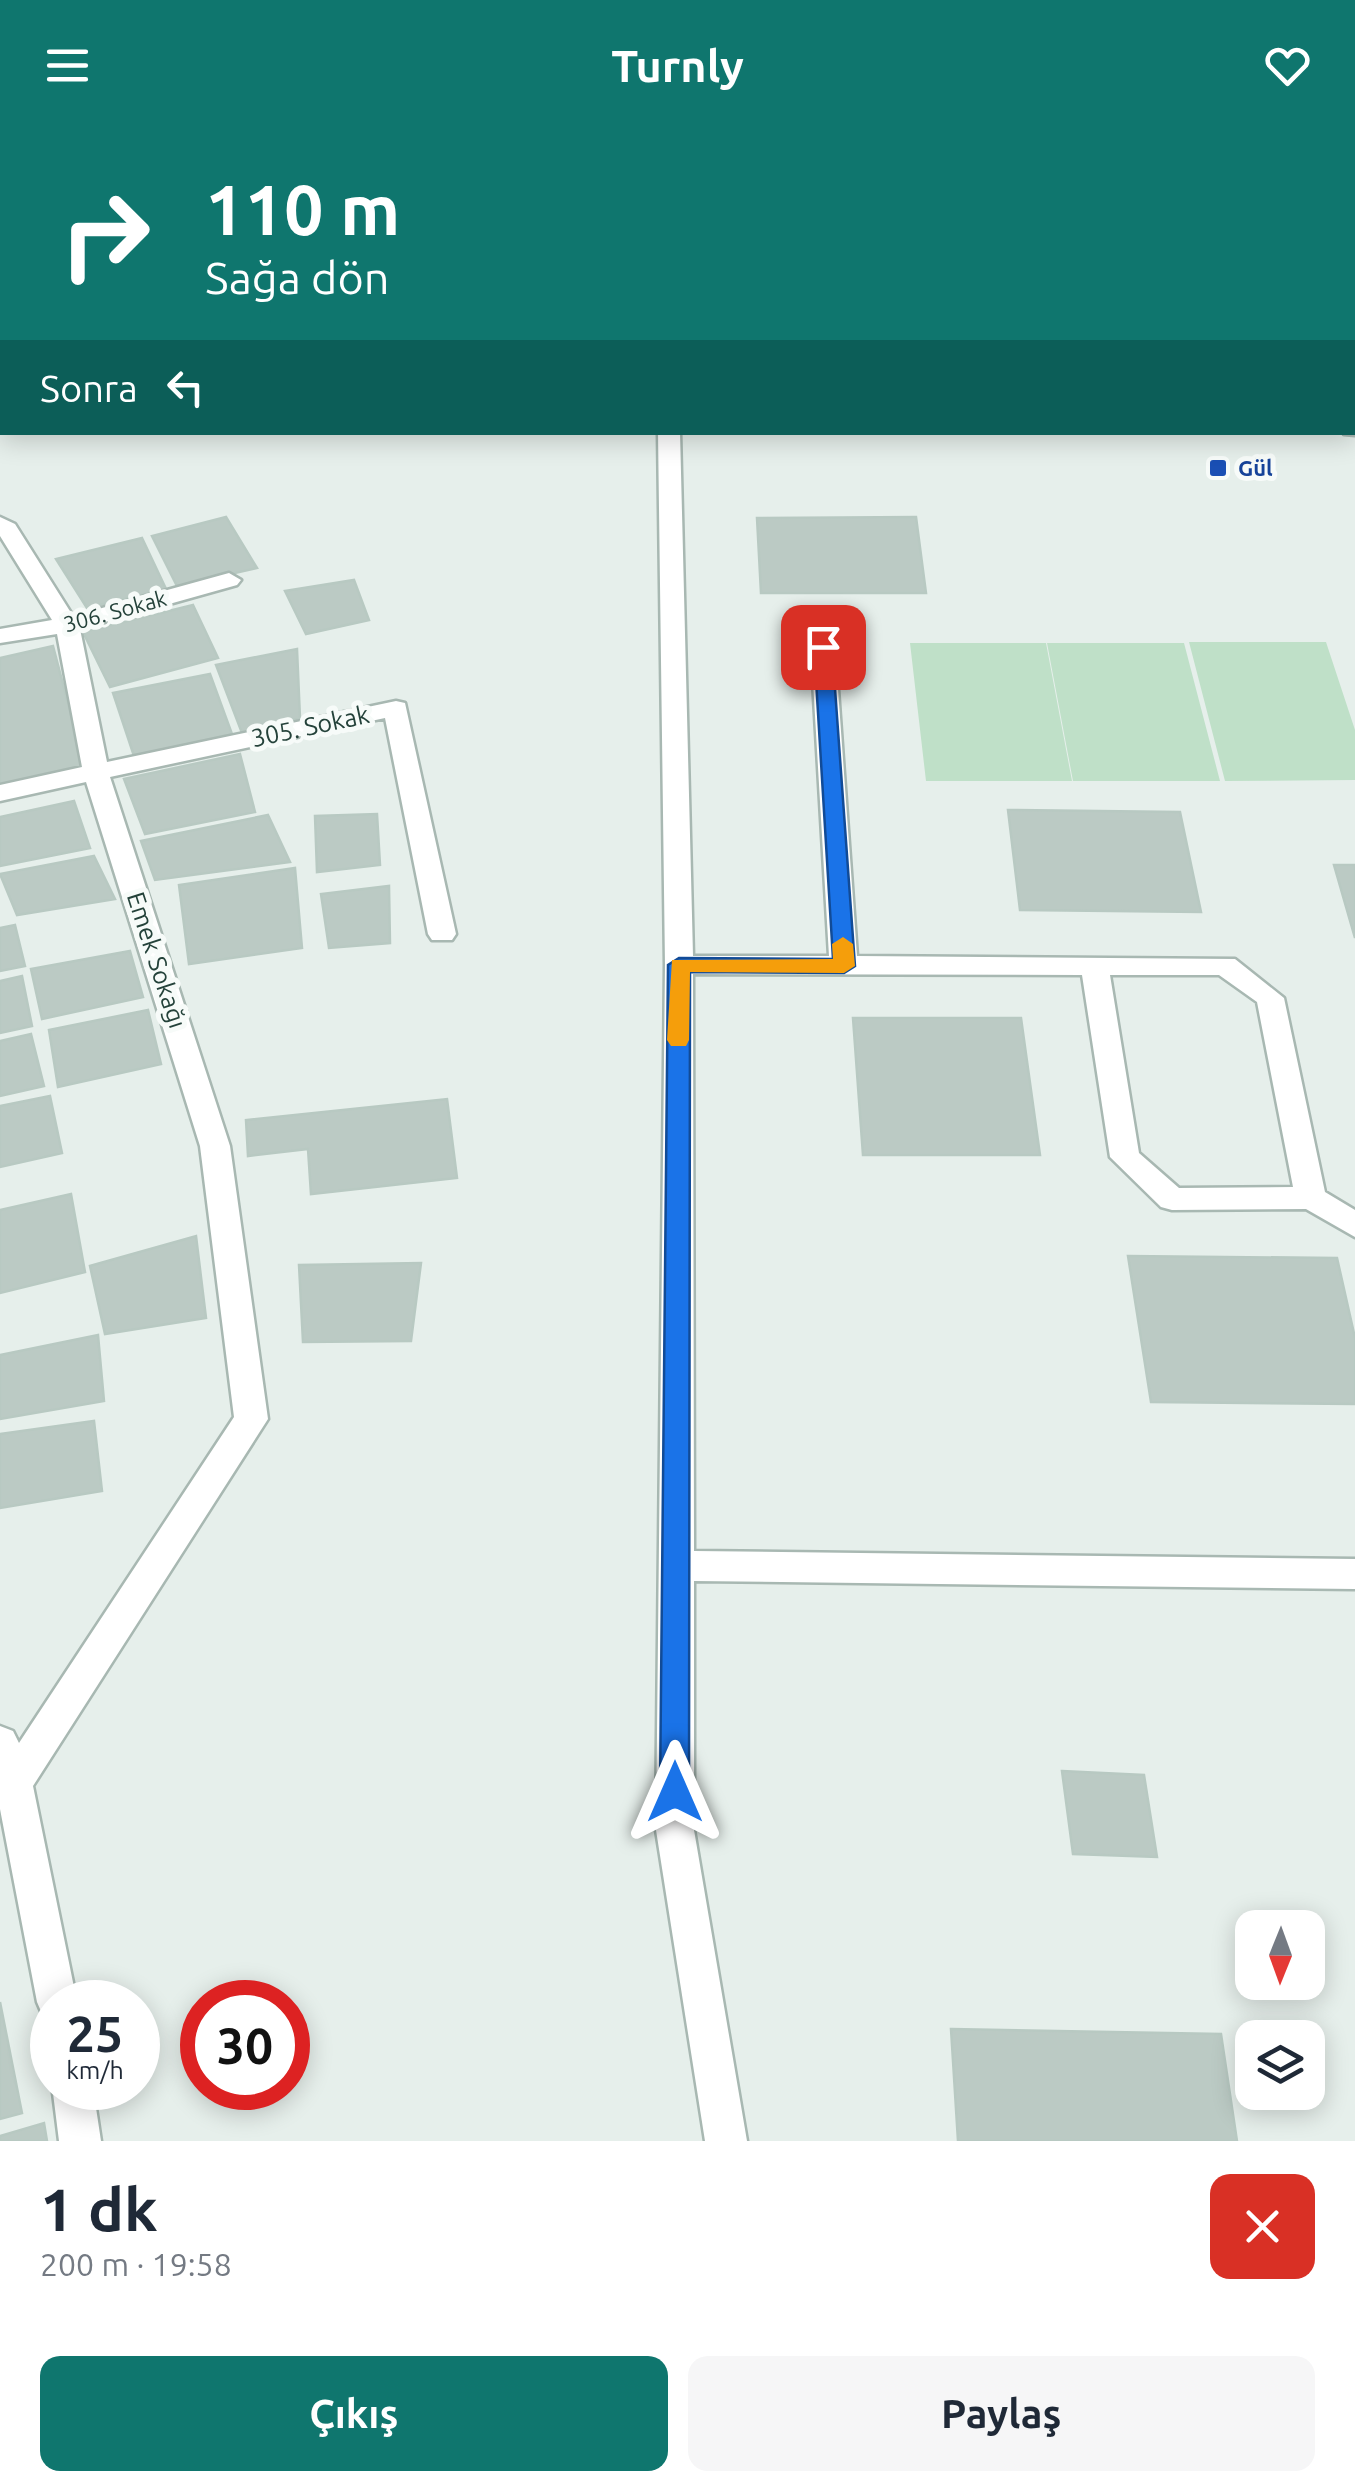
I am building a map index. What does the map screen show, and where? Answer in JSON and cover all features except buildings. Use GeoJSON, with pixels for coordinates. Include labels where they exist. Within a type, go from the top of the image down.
{"type":"FeatureCollection","features":[{"type":"Feature","properties":{"kind":"street"},"geometry":{"type":"LineString","coordinates":[[669,435],[679,965],[675,1830],[726,2141]]}},
{"type":"Feature","properties":{"kind":"street","name":"Emek Sokağı"},"geometry":{"type":"LineString","coordinates":[[0,524],[7,529],[68,625],[96,772],[215,1146],[251,1419],[10,1795]]}},
{"type":"Feature","properties":{"kind":"street","name":"306. Sokak"},"geometry":{"type":"LineString","coordinates":[[0,636],[68,625],[229,580]]}},
{"type":"Feature","properties":{"kind":"street"},"geometry":{"type":"LineString","coordinates":[[823,647],[844,966]]}},
{"type":"Feature","properties":{"kind":"street","name":"305. Sokak"},"geometry":{"type":"LineString","coordinates":[[0,793],[396,708],[442,934]]}},
{"type":"Feature","properties":{"kind":"street"},"geometry":{"type":"LineString","coordinates":[[679,965],[1225,966],[1270,998],[1311,1198]]}},
{"type":"Feature","properties":{"kind":"street"},"geometry":{"type":"LineString","coordinates":[[1096,966],[1125,1157],[1172,1199],[1311,1198],[1355,1225]]}},
{"type":"Feature","properties":{"kind":"street"},"geometry":{"type":"LineString","coordinates":[[674,1566],[1355,1574]]}},
{"type":"Feature","properties":{"kind":"street"},"geometry":{"type":"LineString","coordinates":[[0,1743],[51,1980]]}},
{"type":"Feature","properties":{"kind":"street"},"geometry":{"type":"LineString","coordinates":[[75,2110],[80,2141]]}},
{"type":"Feature","properties":{"kind":"green space"},"geometry":{"type":"Polygon","coordinates":[[[1189,642],[1326,642],[1355,730],[1355,780],[1225,781],[1189,642]]]}},
{"type":"Feature","properties":{"kind":"green space"},"geometry":{"type":"Polygon","coordinates":[[[910,643],[1046,643],[1072,781],[926,781],[910,643]]]}},
{"type":"Feature","properties":{"kind":"green space"},"geometry":{"type":"Polygon","coordinates":[[[1047,643],[1184,643],[1220,781],[1073,781],[1047,643]]]}},
{"type":"Feature","properties":{"kind":"slow traffic"},"geometry":{"type":"LineString","coordinates":[[678,1040],[679,965],[844,966],[843,944]]}},
{"type":"Feature","properties":{"kind":"place","name":"Gül"},"geometry":{"type":"Point","coordinates":[1218,468]}},
{"type":"Feature","properties":{"kind":"route"},"geometry":{"type":"LineString","coordinates":[[675,1792],[679,965],[844,966],[823,647]]}}]}
